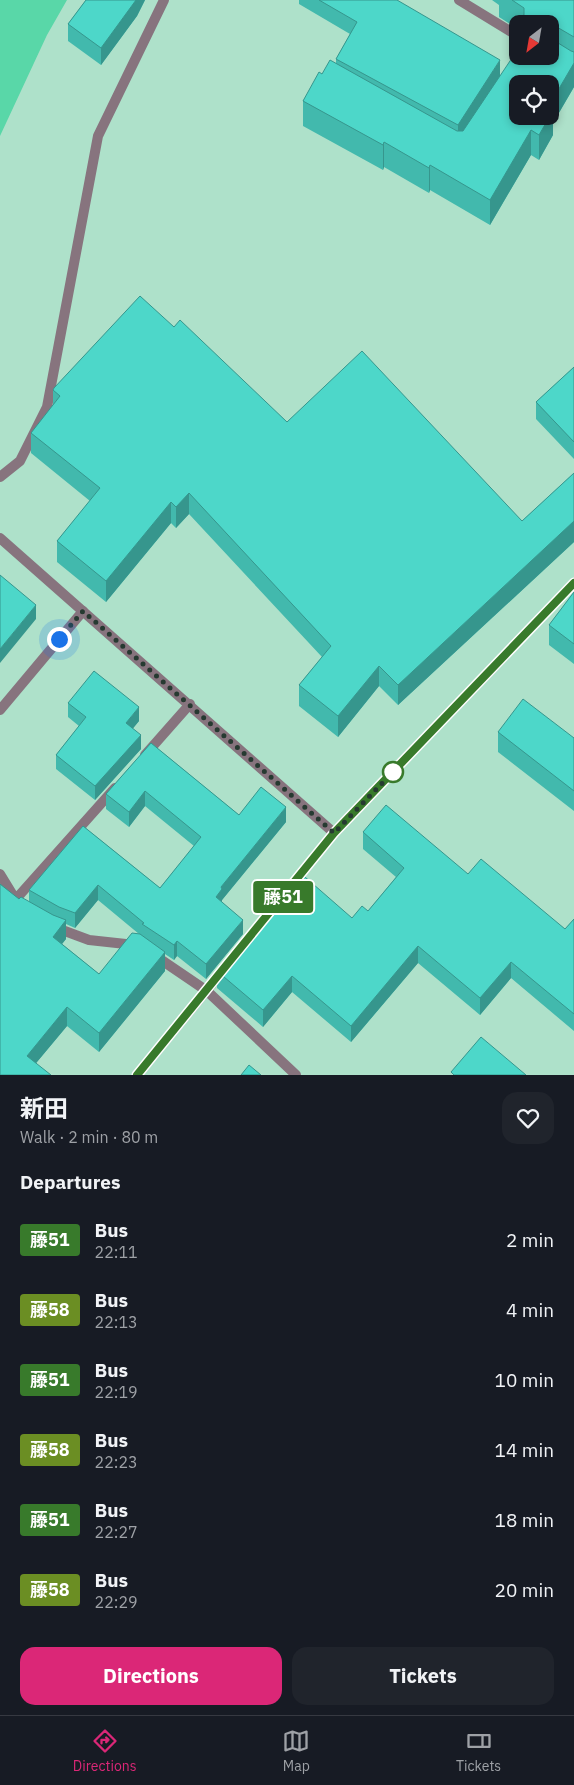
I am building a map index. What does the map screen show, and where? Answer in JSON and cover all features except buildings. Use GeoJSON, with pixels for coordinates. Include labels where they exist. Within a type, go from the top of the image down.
{"type":"FeatureCollection","features":[{"type":"Feature","properties":{"kind":"street"},"geometry":{"type":"LineString","coordinates":[[0,477],[20,461],[47,407],[98,136],[164,0]]}},
{"type":"Feature","properties":{"kind":"street"},"geometry":{"type":"LineString","coordinates":[[459,0],[509,31]]}},
{"type":"Feature","properties":{"kind":"street"},"geometry":{"type":"LineString","coordinates":[[0,538],[334,833]]}},
{"type":"Feature","properties":{"kind":"street"},"geometry":{"type":"LineString","coordinates":[[243,946],[334,833],[574,583]]}},
{"type":"Feature","properties":{"kind":"street"},"geometry":{"type":"LineString","coordinates":[[0,710],[83,611]]}},
{"type":"Feature","properties":{"kind":"street"},"geometry":{"type":"LineString","coordinates":[[138,762],[190,704]]}},
{"type":"Feature","properties":{"kind":"street"},"geometry":{"type":"LineString","coordinates":[[16,899],[119,784]]}},
{"type":"Feature","properties":{"kind":"street"},"geometry":{"type":"LineString","coordinates":[[0,874],[22,909],[31,914]]}},
{"type":"Feature","properties":{"kind":"street"},"geometry":{"type":"LineString","coordinates":[[48,923],[56,928],[89,940],[142,946],[206,991],[296,1075]]}},
{"type":"Feature","properties":{"kind":"street"},"geometry":{"type":"LineString","coordinates":[[137,1075],[231,961]]}},
{"type":"Feature","properties":{"kind":"green space"},"geometry":{"type":"Polygon","coordinates":[[[0,0],[67,0],[47,35],[0,136],[0,0]]]}},
{"type":"Feature","properties":{"kind":"bus line","name":"藤51"},"geometry":{"type":"LineString","coordinates":[[137,1075],[334,833],[574,583]]}},
{"type":"Feature","properties":{"kind":"route"},"geometry":{"type":"LineString","coordinates":[[59,639],[83,611],[334,833],[393,772]]}}]}
